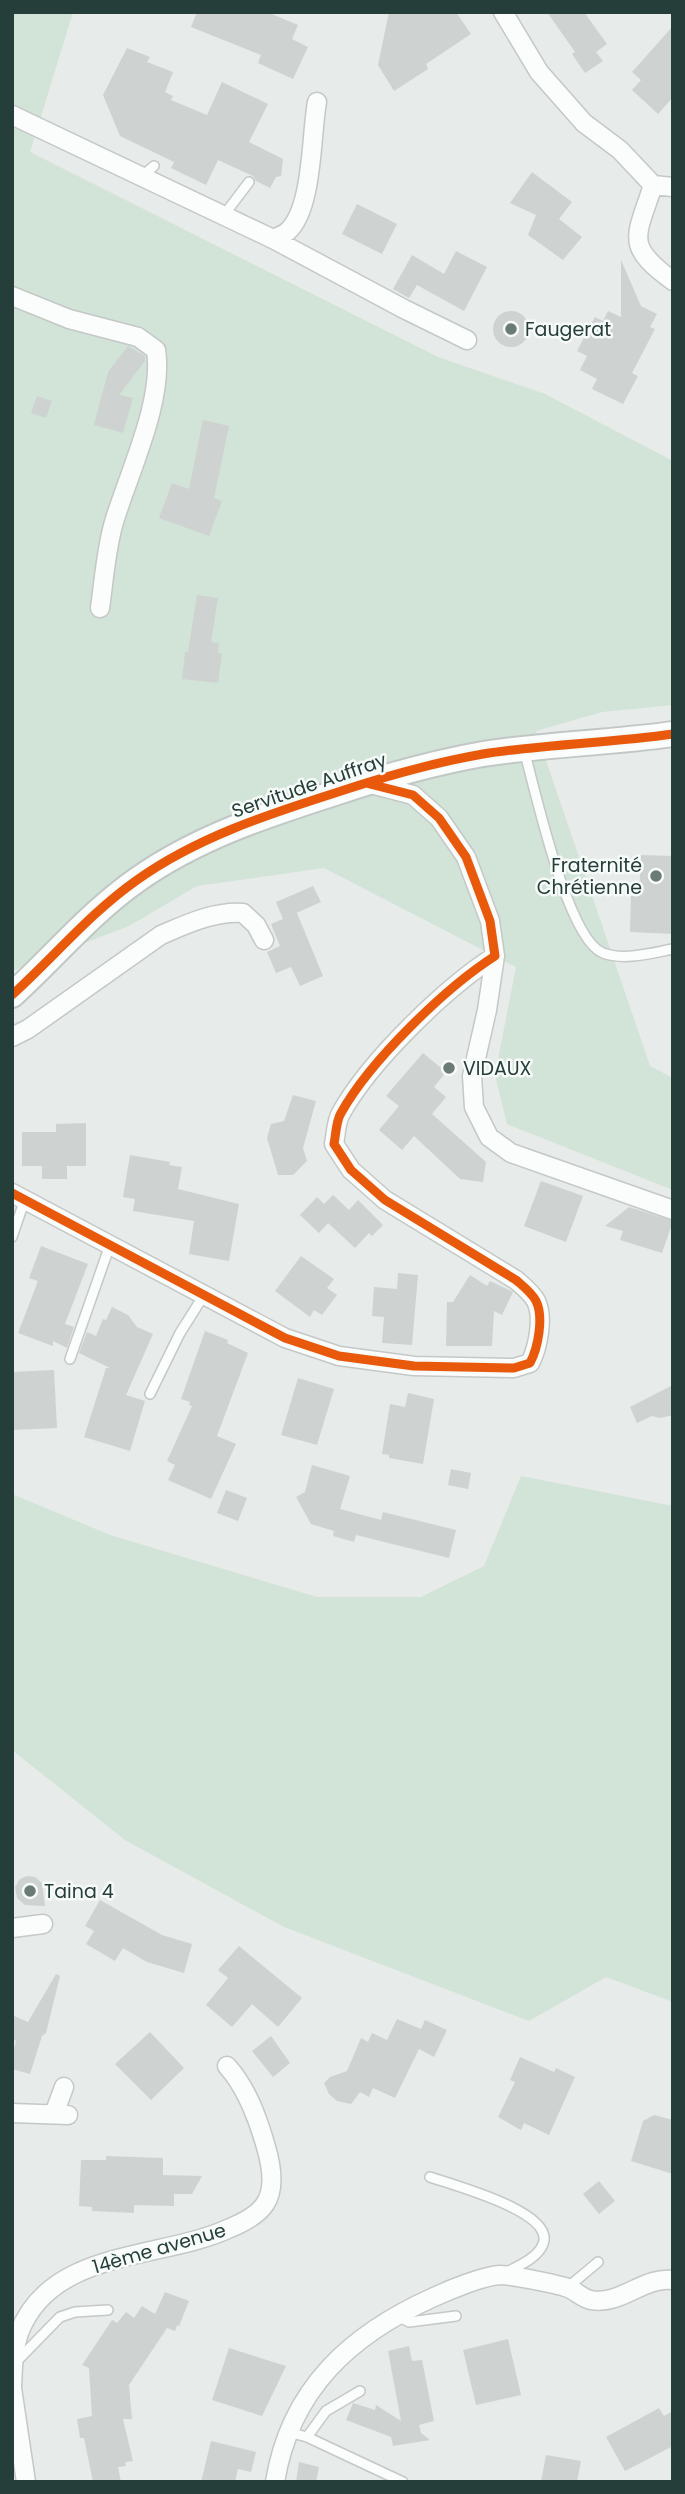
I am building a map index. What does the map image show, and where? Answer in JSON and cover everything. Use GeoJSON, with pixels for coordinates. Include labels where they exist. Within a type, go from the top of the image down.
{"type":"FeatureCollection","features":[{"type":"Feature","properties":{"kind":"street"},"geometry":{"type":"LineString","coordinates":[[503,12],[540,72],[584,123],[620,150],[653,185],[673,187]]}},
{"type":"Feature","properties":{"kind":"street"},"geometry":{"type":"LineString","coordinates":[[273,239],[287,232],[300,213],[309,179],[317,102]]}},
{"type":"Feature","properties":{"kind":"street"},"geometry":{"type":"LineString","coordinates":[[12,115],[147,171],[224,215],[467,340]]}},
{"type":"Feature","properties":{"kind":"street"},"geometry":{"type":"LineString","coordinates":[[653,185],[637,233],[641,249],[650,264],[673,281]]}},
{"type":"Feature","properties":{"kind":"street"},"geometry":{"type":"LineString","coordinates":[[12,296],[69,319],[138,337],[156,350],[159,369],[145,427],[113,525],[100,608]]}},
{"type":"Feature","properties":{"kind":"street","name":"Servitude Auffray"},"geometry":{"type":"LineString","coordinates":[[12,995],[94,915],[136,880],[180,853],[228,831],[299,804],[399,772],[459,759],[673,734]]}},
{"type":"Feature","properties":{"kind":"street"},"geometry":{"type":"LineString","coordinates":[[366,783],[413,794],[439,818],[466,857],[491,921],[495,956],[487,1010],[472,1076],[474,1107],[489,1138],[511,1153],[673,1210]]}},
{"type":"Feature","properties":{"kind":"street"},"geometry":{"type":"LineString","coordinates":[[12,1037],[28,1029],[169,931],[215,915],[243,913],[256,925],[264,940]]}},
{"type":"Feature","properties":{"kind":"street"},"geometry":{"type":"LineString","coordinates":[[19,1196],[285,1338],[339,1356],[414,1366],[514,1368],[530,1363],[536,1348],[539,1314],[535,1298],[516,1280],[385,1200],[351,1170],[334,1144],[339,1115],[401,1037],[458,983],[495,956]]}},
{"type":"Feature","properties":{"kind":"street"},"geometry":{"type":"LineString","coordinates":[[12,1928],[43,1924]]}},
{"type":"Feature","properties":{"kind":"street","name":"14ème avenue"},"geometry":{"type":"LineString","coordinates":[[26,2482],[12,2387],[13,2365],[20,2332],[31,2313],[50,2291],[69,2276],[119,2258],[214,2236],[245,2222],[265,2204],[272,2186],[268,2154],[239,2080],[227,2066]]}},
{"type":"Feature","properties":{"kind":"street"},"geometry":{"type":"LineString","coordinates":[[12,2113],[61,2115],[64,2087]]}},
{"type":"Feature","properties":{"kind":"street"},"geometry":{"type":"LineString","coordinates":[[275,2482],[278,2459],[305,2399],[332,2365],[363,2335],[396,2315],[450,2290],[500,2275],[567,2288],[591,2300],[616,2298],[659,2280],[673,2280]]}},
{"type":"Feature","properties":{"kind":"lane"},"geometry":{"type":"LineString","coordinates":[[224,215],[249,182]]}},
{"type":"Feature","properties":{"kind":"lane"},"geometry":{"type":"LineString","coordinates":[[524,750],[574,919],[584,935],[603,953],[634,956],[673,949]]}},
{"type":"Feature","properties":{"kind":"lane"},"geometry":{"type":"LineString","coordinates":[[12,1237],[19,1196]]}},
{"type":"Feature","properties":{"kind":"lane"},"geometry":{"type":"LineString","coordinates":[[70,1359],[111,1244]]}},
{"type":"Feature","properties":{"kind":"lane"},"geometry":{"type":"LineString","coordinates":[[150,1394],[180,1333],[204,1295]]}},
{"type":"Feature","properties":{"kind":"lane"},"geometry":{"type":"LineString","coordinates":[[429,2177],[521,2210],[541,2226],[545,2236],[543,2246],[528,2260],[500,2275]]}},
{"type":"Feature","properties":{"kind":"lane"},"geometry":{"type":"LineString","coordinates":[[567,2288],[598,2262]]}},
{"type":"Feature","properties":{"kind":"lane"},"geometry":{"type":"LineString","coordinates":[[13,2365],[60,2317],[75,2312],[108,2310]]}},
{"type":"Feature","properties":{"kind":"lane"},"geometry":{"type":"LineString","coordinates":[[396,2315],[409,2322],[456,2316]]}},
{"type":"Feature","properties":{"kind":"lane"},"geometry":{"type":"LineString","coordinates":[[307,2437],[326,2411],[360,2391]]}},
{"type":"Feature","properties":{"kind":"lane"},"geometry":{"type":"LineString","coordinates":[[288,2432],[307,2437],[403,2482]]}},
{"type":"Feature","properties":{"kind":"green space"},"geometry":{"type":"Polygon","coordinates":[[[12,12],[73,12],[30,152],[438,357],[545,394],[673,461],[673,705],[602,712],[536,731],[650,1066],[673,1078],[673,1190],[507,1124],[495,1075],[516,967],[324,868],[197,886],[129,926],[12,971],[12,12]]]}},
{"type":"Feature","properties":{"kind":"green space"},"geometry":{"type":"Polygon","coordinates":[[[521,1476],[673,1506],[673,2002],[606,1977],[529,2021],[284,1927],[125,1840],[12,1750],[12,1494],[110,1535],[317,1597],[421,1597],[484,1566],[521,1476]]]}},
{"type":"Feature","properties":{"kind":"building"},"geometry":{"type":"Polygon","coordinates":[[[197,12],[267,12],[298,25],[292,39],[308,47],[293,79],[258,63],[261,55],[191,27],[197,12]]]}},
{"type":"Feature","properties":{"kind":"building"},"geometry":{"type":"Polygon","coordinates":[[[389,12],[456,12],[471,34],[426,64],[428,69],[394,91],[378,65],[389,12]]]}},
{"type":"Feature","properties":{"kind":"building"},"geometry":{"type":"Polygon","coordinates":[[[547,12],[584,12],[607,44],[596,52],[603,61],[585,73],[572,54],[575,52],[547,12]]]}},
{"type":"Feature","properties":{"kind":"building"},"geometry":{"type":"Polygon","coordinates":[[[673,26],[673,97],[658,114],[632,90],[641,80],[632,72],[673,26]]]}},
{"type":"Feature","properties":{"kind":"building"},"geometry":{"type":"Polygon","coordinates":[[[127,48],[150,57],[147,62],[173,72],[165,92],[173,96],[171,100],[207,115],[222,82],[268,104],[249,142],[283,159],[281,176],[276,177],[270,188],[256,181],[253,176],[218,160],[206,185],[171,168],[174,162],[120,136],[103,95],[127,48]]]}},
{"type":"Feature","properties":{"kind":"building"},"geometry":{"type":"Polygon","coordinates":[[[532,172],[572,202],[559,219],[582,237],[563,260],[528,235],[536,215],[510,203],[532,172]]]}},
{"type":"Feature","properties":{"kind":"building"},"geometry":{"type":"Polygon","coordinates":[[[357,204],[397,224],[382,254],[342,234],[357,204]]]}},
{"type":"Feature","properties":{"kind":"building"},"geometry":{"type":"Polygon","coordinates":[[[456,251],[487,267],[464,311],[417,285],[409,298],[393,289],[412,255],[444,274],[456,251]]]}},
{"type":"Feature","properties":{"kind":"building"},"geometry":{"type":"Polygon","coordinates":[[[621,260],[641,306],[657,314],[650,327],[655,329],[632,373],[638,376],[623,404],[592,389],[597,379],[580,370],[587,356],[577,351],[595,317],[603,321],[608,311],[621,317],[621,260]]]}},
{"type":"Feature","properties":{"kind":"building","name":"Faugerat"},"geometry":{"type":"Polygon","coordinates":[[[511,311],[524,316],[529,329],[524,342],[511,347],[498,342],[493,329],[498,316],[511,311]]]}},
{"type":"Feature","properties":{"kind":"building"},"geometry":{"type":"Polygon","coordinates":[[[128,346],[145,356],[145,361],[119,395],[133,398],[123,433],[95,425],[93,428],[108,372],[128,346]]]}},
{"type":"Feature","properties":{"kind":"building"},"geometry":{"type":"Polygon","coordinates":[[[37,396],[52,401],[46,418],[31,413],[37,396]]]}},
{"type":"Feature","properties":{"kind":"building"},"geometry":{"type":"Polygon","coordinates":[[[203,420],[229,426],[214,498],[222,501],[209,536],[159,518],[172,483],[189,489],[203,420]]]}},
{"type":"Feature","properties":{"kind":"building"},"geometry":{"type":"Polygon","coordinates":[[[197,595],[218,598],[211,642],[219,643],[218,653],[222,653],[218,683],[182,679],[197,595]]]}},
{"type":"Feature","properties":{"kind":"building","name":"Fraternité Chrétienne"},"geometry":{"type":"Polygon","coordinates":[[[641,855],[673,856],[673,934],[630,932],[631,896],[639,896],[641,855]]]}},
{"type":"Feature","properties":{"kind":"building"},"geometry":{"type":"Polygon","coordinates":[[[313,886],[321,902],[283,919],[276,902],[313,886]]]}},
{"type":"Feature","properties":{"kind":"building"},"geometry":{"type":"Polygon","coordinates":[[[297,913],[323,976],[300,986],[291,967],[276,973],[267,952],[280,946],[271,924],[297,913]]]}},
{"type":"Feature","properties":{"kind":"building"},"geometry":{"type":"Polygon","coordinates":[[[423,1053],[446,1072],[434,1087],[446,1097],[432,1114],[486,1162],[483,1182],[460,1179],[414,1136],[402,1150],[379,1130],[399,1106],[386,1096],[423,1053]]]}},
{"type":"Feature","properties":{"kind":"building"},"geometry":{"type":"Polygon","coordinates":[[[293,1095],[316,1101],[303,1148],[307,1161],[293,1175],[278,1175],[267,1138],[271,1124],[284,1121],[293,1095]]]}},
{"type":"Feature","properties":{"kind":"building"},"geometry":{"type":"Polygon","coordinates":[[[86,1123],[86,1166],[67,1166],[67,1179],[42,1179],[42,1166],[22,1166],[22,1132],[56,1132],[56,1124],[86,1123]]]}},
{"type":"Feature","properties":{"kind":"building"},"geometry":{"type":"Polygon","coordinates":[[[130,1155],[170,1162],[169,1165],[182,1167],[178,1189],[239,1204],[229,1261],[189,1254],[194,1221],[133,1211],[135,1199],[123,1197],[130,1155]]]}},
{"type":"Feature","properties":{"kind":"building"},"geometry":{"type":"Polygon","coordinates":[[[541,1181],[583,1196],[566,1242],[524,1226],[541,1181]]]}},
{"type":"Feature","properties":{"kind":"building"},"geometry":{"type":"Polygon","coordinates":[[[333,1195],[349,1210],[358,1200],[383,1225],[372,1236],[369,1233],[355,1248],[328,1223],[319,1233],[300,1215],[317,1197],[324,1204],[333,1195]]]}},
{"type":"Feature","properties":{"kind":"building"},"geometry":{"type":"Polygon","coordinates":[[[629,1207],[673,1221],[662,1253],[620,1240],[623,1231],[605,1226],[629,1207]]]}},
{"type":"Feature","properties":{"kind":"building"},"geometry":{"type":"Polygon","coordinates":[[[41,1246],[88,1264],[65,1324],[74,1327],[67,1348],[53,1341],[53,1346],[18,1333],[38,1281],[29,1278],[41,1246]]]}},
{"type":"Feature","properties":{"kind":"building"},"geometry":{"type":"Polygon","coordinates":[[[301,1256],[334,1279],[327,1288],[337,1295],[322,1315],[314,1310],[310,1317],[275,1291],[301,1256]]]}},
{"type":"Feature","properties":{"kind":"building"},"geometry":{"type":"Polygon","coordinates":[[[398,1273],[418,1275],[412,1345],[382,1343],[384,1317],[372,1316],[374,1287],[397,1289],[398,1273]]]}},
{"type":"Feature","properties":{"kind":"building"},"geometry":{"type":"Polygon","coordinates":[[[470,1275],[487,1286],[490,1281],[513,1292],[502,1315],[494,1311],[492,1346],[446,1346],[447,1302],[453,1302],[470,1275]]]}},
{"type":"Feature","properties":{"kind":"building"},"geometry":{"type":"Polygon","coordinates":[[[112,1307],[128,1315],[137,1327],[153,1334],[126,1395],[145,1401],[130,1451],[84,1437],[106,1368],[110,1368],[79,1353],[87,1332],[96,1336],[112,1307]]]}},
{"type":"Feature","properties":{"kind":"building"},"geometry":{"type":"Polygon","coordinates":[[[205,1331],[228,1340],[227,1343],[248,1353],[217,1436],[236,1444],[211,1499],[168,1480],[175,1465],[167,1461],[192,1406],[189,1405],[190,1402],[181,1399],[205,1331]]]}},
{"type":"Feature","properties":{"kind":"building"},"geometry":{"type":"Polygon","coordinates":[[[54,1370],[57,1428],[12,1430],[12,1372],[54,1370]]]}},
{"type":"Feature","properties":{"kind":"building"},"geometry":{"type":"Polygon","coordinates":[[[298,1378],[334,1389],[317,1445],[281,1435],[298,1378]]]}},
{"type":"Feature","properties":{"kind":"building"},"geometry":{"type":"Polygon","coordinates":[[[673,1385],[673,1415],[660,1418],[652,1416],[637,1423],[630,1407],[673,1385]]]}},
{"type":"Feature","properties":{"kind":"building"},"geometry":{"type":"Polygon","coordinates":[[[408,1393],[434,1399],[423,1464],[389,1458],[389,1455],[382,1454],[390,1404],[405,1407],[408,1393]]]}},
{"type":"Feature","properties":{"kind":"building"},"geometry":{"type":"Polygon","coordinates":[[[312,1465],[350,1476],[340,1509],[381,1520],[383,1512],[456,1530],[449,1558],[356,1535],[354,1542],[333,1536],[334,1531],[311,1524],[296,1497],[305,1492],[312,1465]]]}},
{"type":"Feature","properties":{"kind":"building"},"geometry":{"type":"Polygon","coordinates":[[[451,1469],[471,1473],[468,1489],[448,1485],[451,1469]]]}},
{"type":"Feature","properties":{"kind":"building"},"geometry":{"type":"Polygon","coordinates":[[[226,1490],[247,1498],[238,1521],[217,1513],[226,1490]]]}},
{"type":"Feature","properties":{"kind":"building","name":"Taina 4"},"geometry":{"type":"Polygon","coordinates":[[[35,1877],[42,1883],[45,1906],[25,1905],[17,1898],[15,1887],[20,1879],[35,1877]]]}},
{"type":"Feature","properties":{"kind":"building"},"geometry":{"type":"Polygon","coordinates":[[[100,1900],[162,1935],[192,1944],[184,1973],[147,1962],[123,1948],[115,1961],[86,1944],[94,1931],[85,1926],[100,1900]]]}},
{"type":"Feature","properties":{"kind":"building"},"geometry":{"type":"Polygon","coordinates":[[[239,1946],[302,1998],[278,2027],[252,2004],[232,2027],[206,2005],[228,1978],[218,1970],[239,1946]]]}},
{"type":"Feature","properties":{"kind":"building"},"geometry":{"type":"Polygon","coordinates":[[[56,1974],[60,1976],[46,2033],[42,2036],[30,2074],[12,2069],[16,2041],[12,2039],[12,2015],[28,2022],[56,1974]]]}},
{"type":"Feature","properties":{"kind":"building"},"geometry":{"type":"Polygon","coordinates":[[[397,2019],[421,2029],[425,2020],[447,2030],[434,2057],[419,2049],[395,2098],[373,2088],[369,2097],[360,2092],[351,2104],[337,2101],[329,2094],[324,2083],[330,2077],[347,2071],[361,2038],[368,2042],[372,2033],[387,2040],[397,2019]]]}},
{"type":"Feature","properties":{"kind":"building"},"geometry":{"type":"Polygon","coordinates":[[[150,2032],[184,2068],[151,2100],[115,2064],[150,2032]]]}},
{"type":"Feature","properties":{"kind":"building"},"geometry":{"type":"Polygon","coordinates":[[[271,2036],[290,2063],[273,2077],[252,2051],[271,2036]]]}},
{"type":"Feature","properties":{"kind":"building"},"geometry":{"type":"Polygon","coordinates":[[[520,2057],[554,2072],[556,2068],[575,2077],[549,2135],[524,2123],[521,2130],[498,2117],[515,2082],[510,2080],[520,2057]]]}},
{"type":"Feature","properties":{"kind":"building"},"geometry":{"type":"Polygon","coordinates":[[[654,2115],[673,2120],[673,2174],[631,2161],[643,2121],[654,2115]]]}},
{"type":"Feature","properties":{"kind":"building"},"geometry":{"type":"Polygon","coordinates":[[[106,2156],[163,2158],[163,2175],[202,2176],[192,2194],[174,2194],[174,2206],[134,2205],[134,2213],[92,2211],[92,2207],[79,2206],[81,2160],[106,2160],[106,2156]]]}},
{"type":"Feature","properties":{"kind":"building"},"geometry":{"type":"Polygon","coordinates":[[[599,2181],[615,2201],[599,2214],[583,2194],[599,2181]]]}},
{"type":"Feature","properties":{"kind":"building"},"geometry":{"type":"Polygon","coordinates":[[[165,2292],[189,2301],[179,2326],[177,2325],[175,2331],[167,2328],[129,2385],[132,2419],[123,2419],[133,2461],[118,2467],[121,2482],[93,2482],[84,2438],[80,2438],[77,2419],[92,2416],[89,2368],[82,2365],[112,2320],[117,2323],[126,2312],[134,2318],[142,2306],[155,2314],[165,2292]]]}},
{"type":"Feature","properties":{"kind":"building"},"geometry":{"type":"Polygon","coordinates":[[[508,2339],[521,2395],[476,2405],[463,2350],[508,2339]]]}},
{"type":"Feature","properties":{"kind":"building"},"geometry":{"type":"Polygon","coordinates":[[[409,2346],[412,2361],[422,2360],[434,2421],[419,2425],[421,2433],[430,2440],[393,2446],[391,2437],[346,2420],[353,2403],[375,2410],[376,2405],[401,2421],[388,2351],[409,2346]]]}},
{"type":"Feature","properties":{"kind":"building"},"geometry":{"type":"Polygon","coordinates":[[[229,2348],[286,2366],[262,2416],[212,2400],[229,2348]]]}},
{"type":"Feature","properties":{"kind":"building"},"geometry":{"type":"Polygon","coordinates":[[[659,2408],[664,2416],[673,2411],[673,2446],[625,2471],[606,2437],[659,2408]]]}},
{"type":"Feature","properties":{"kind":"building"},"geometry":{"type":"Polygon","coordinates":[[[211,2441],[256,2452],[251,2472],[238,2469],[235,2482],[201,2482],[211,2441]]]}},
{"type":"Feature","properties":{"kind":"building"},"geometry":{"type":"Polygon","coordinates":[[[546,2455],[581,2461],[577,2482],[541,2482],[546,2455]]]}},
{"type":"Feature","properties":{"kind":"building"},"geometry":{"type":"Polygon","coordinates":[[[299,2462],[319,2467],[316,2482],[296,2482],[299,2462]]]}},
{"type":"Feature","properties":{"kind":"cycle path"},"geometry":{"type":"LineString","coordinates":[[12,995],[88,921],[137,880],[183,852],[232,829],[353,787],[445,762],[507,751],[673,734]]}},
{"type":"Feature","properties":{"kind":"cycle path"},"geometry":{"type":"LineString","coordinates":[[12,1193],[285,1338],[339,1356],[414,1366],[514,1368],[530,1363],[538,1341],[540,1324],[536,1301],[530,1292],[516,1280],[385,1200],[351,1170],[334,1144],[339,1116],[370,1071],[432,1006],[495,956],[490,921],[466,857],[439,818],[413,795],[366,783]]}},
{"type":"Feature","properties":{"kind":"place","name":"Faugerat"},"geometry":{"type":"Point","coordinates":[511,329]}},
{"type":"Feature","properties":{"kind":"place","name":"Fraternité Chrétienne"},"geometry":{"type":"Point","coordinates":[656,876]}},
{"type":"Feature","properties":{"kind":"place","name":"VIDAUX"},"geometry":{"type":"Point","coordinates":[449,1068]}},
{"type":"Feature","properties":{"kind":"place","name":"Taina 4"},"geometry":{"type":"Point","coordinates":[30,1891]}}]}
